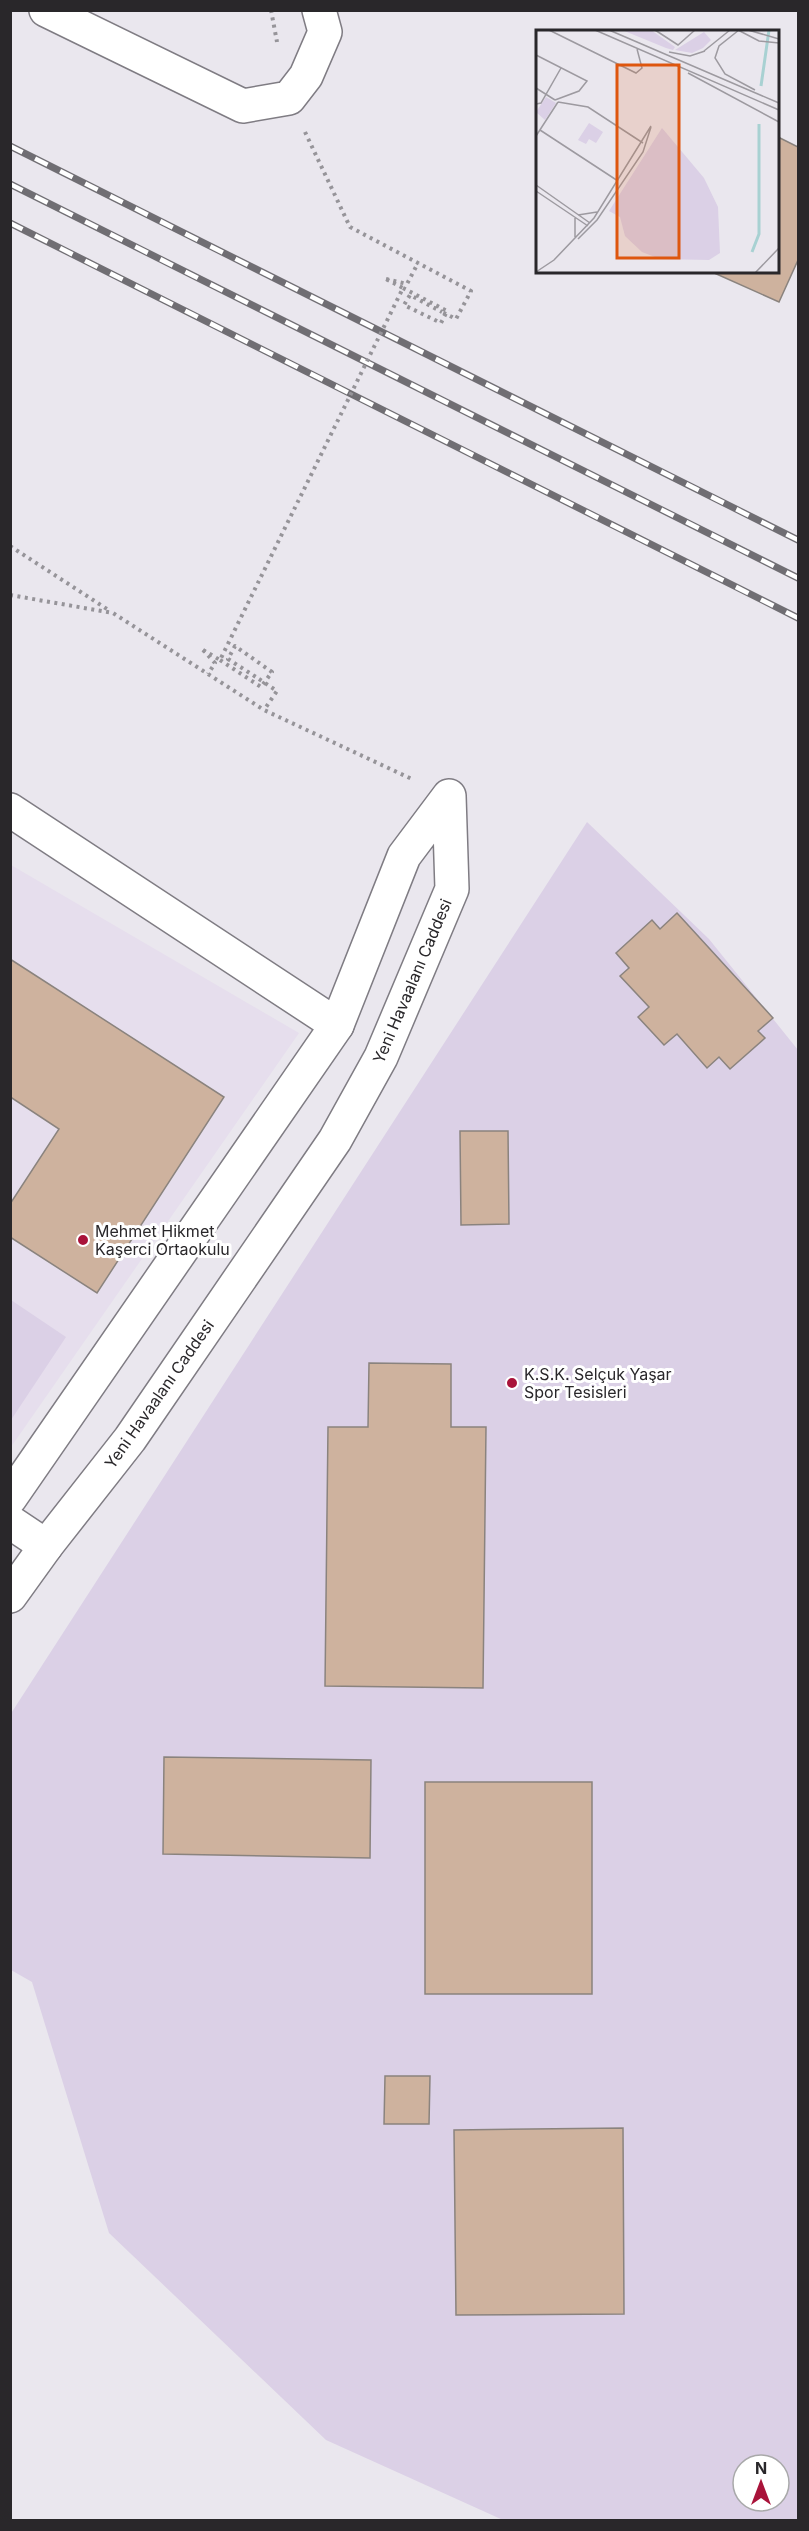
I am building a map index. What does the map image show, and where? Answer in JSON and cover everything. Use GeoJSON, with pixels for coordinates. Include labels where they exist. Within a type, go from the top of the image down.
{"type":"FeatureCollection","features":[{"type":"Feature","properties":{"kind":"street"},"geometry":{"type":"LineString","coordinates":[[46,10],[243,106],[289,98],[306,76],[325,32],[319,10]]}},
{"type":"Feature","properties":{"kind":"street"},"geometry":{"type":"LineString","coordinates":[[10,1498],[337,1025],[404,856],[449,796]]}},
{"type":"Feature","properties":{"kind":"street","name":"Yeni Havaalanı Caddesi"},"geometry":{"type":"LineString","coordinates":[[10,1596],[136,1430],[335,1140],[381,1056],[452,889],[449,796]]}},
{"type":"Feature","properties":{"kind":"street"},"geometry":{"type":"LineString","coordinates":[[10,810],[337,1025]]}},
{"type":"Feature","properties":{"kind":"street"},"geometry":{"type":"LineString","coordinates":[[10,1522],[46,1546]]}},
{"type":"Feature","properties":{"kind":"path"},"geometry":{"type":"LineString","coordinates":[[271,10],[289,98],[350,227],[471,291],[456,319],[442,312],[410,295],[404,305],[441,324],[447,311],[386,279],[407,284],[418,263]]}},
{"type":"Feature","properties":{"kind":"path"},"geometry":{"type":"LineString","coordinates":[[220,660],[404,288]]}},
{"type":"Feature","properties":{"kind":"path"},"geometry":{"type":"LineString","coordinates":[[10,546],[264,710],[449,796]]}},
{"type":"Feature","properties":{"kind":"path"},"geometry":{"type":"LineString","coordinates":[[10,595],[113,613]]}},
{"type":"Feature","properties":{"kind":"path"},"geometry":{"type":"LineString","coordinates":[[208,674],[215,663],[202,650],[261,687],[273,672],[235,646],[228,659],[259,679],[277,691],[264,710]]}},
{"type":"Feature","properties":{"kind":"shaded area","name":"K.S.K. Selçuk Yaşar Spor Tesisleri"},"geometry":{"type":"Polygon","coordinates":[[[587,822],[709,939],[798,1050],[798,2520],[503,2520],[326,2440],[109,2233],[32,1982],[11,1970],[10,1715],[587,822]]]}},
{"type":"Feature","properties":{"kind":"shaded area","name":"Mehmet Hikmet Kaşerci Ortaokulu"},"geometry":{"type":"Polygon","coordinates":[[[11,865],[299,1033],[11,1447],[11,865]]]}},
{"type":"Feature","properties":{"kind":"shaded area"},"geometry":{"type":"Polygon","coordinates":[[[11,1300],[66,1337],[11,1420],[11,1300]]]}},
{"type":"Feature","properties":{"kind":"building"},"geometry":{"type":"Polygon","coordinates":[[[779,138],[798,147],[798,260],[779,302],[714,273],[779,273],[779,138]]]}},
{"type":"Feature","properties":{"kind":"building"},"geometry":{"type":"Polygon","coordinates":[[[677,913],[773,1018],[758,1031],[765,1038],[730,1069],[719,1057],[707,1068],[677,1034],[664,1045],[638,1017],[649,1007],[620,976],[629,968],[616,953],[652,920],[660,929],[677,913]]]}},
{"type":"Feature","properties":{"kind":"building"},"geometry":{"type":"Polygon","coordinates":[[[10,959],[224,1097],[97,1293],[10,1237],[10,1204],[59,1129],[12,1098],[10,1100],[10,959]]]}},
{"type":"Feature","properties":{"kind":"building"},"geometry":{"type":"Polygon","coordinates":[[[460,1131],[508,1131],[509,1224],[461,1225],[460,1131]]]}},
{"type":"Feature","properties":{"kind":"building"},"geometry":{"type":"Polygon","coordinates":[[[369,1363],[451,1364],[451,1427],[486,1427],[483,1688],[325,1686],[328,1427],[368,1427],[369,1363]]]}},
{"type":"Feature","properties":{"kind":"building"},"geometry":{"type":"Polygon","coordinates":[[[164,1757],[371,1760],[370,1858],[163,1854],[164,1757]]]}},
{"type":"Feature","properties":{"kind":"building"},"geometry":{"type":"Polygon","coordinates":[[[425,1782],[592,1782],[592,1994],[425,1994],[425,1782]]]}},
{"type":"Feature","properties":{"kind":"building"},"geometry":{"type":"Polygon","coordinates":[[[385,2076],[430,2076],[429,2124],[384,2124],[385,2076]]]}},
{"type":"Feature","properties":{"kind":"building"},"geometry":{"type":"Polygon","coordinates":[[[623,2128],[624,2314],[456,2315],[454,2130],[623,2128]]]}},
{"type":"Feature","properties":{"kind":"railway"},"geometry":{"type":"LineString","coordinates":[[10,146],[798,540]]}},
{"type":"Feature","properties":{"kind":"railway"},"geometry":{"type":"LineString","coordinates":[[10,184],[798,578]]}},
{"type":"Feature","properties":{"kind":"railway"},"geometry":{"type":"LineString","coordinates":[[10,223],[798,618]]}},
{"type":"Feature","properties":{"kind":"place","name":"Mehmet Hikmet Kaşerci Ortaokulu"},"geometry":{"type":"Point","coordinates":[83,1240]}},
{"type":"Feature","properties":{"kind":"place","name":"K.S.K. Selçuk Yaşar Spor Tesisleri"},"geometry":{"type":"Point","coordinates":[512,1383]}}]}
